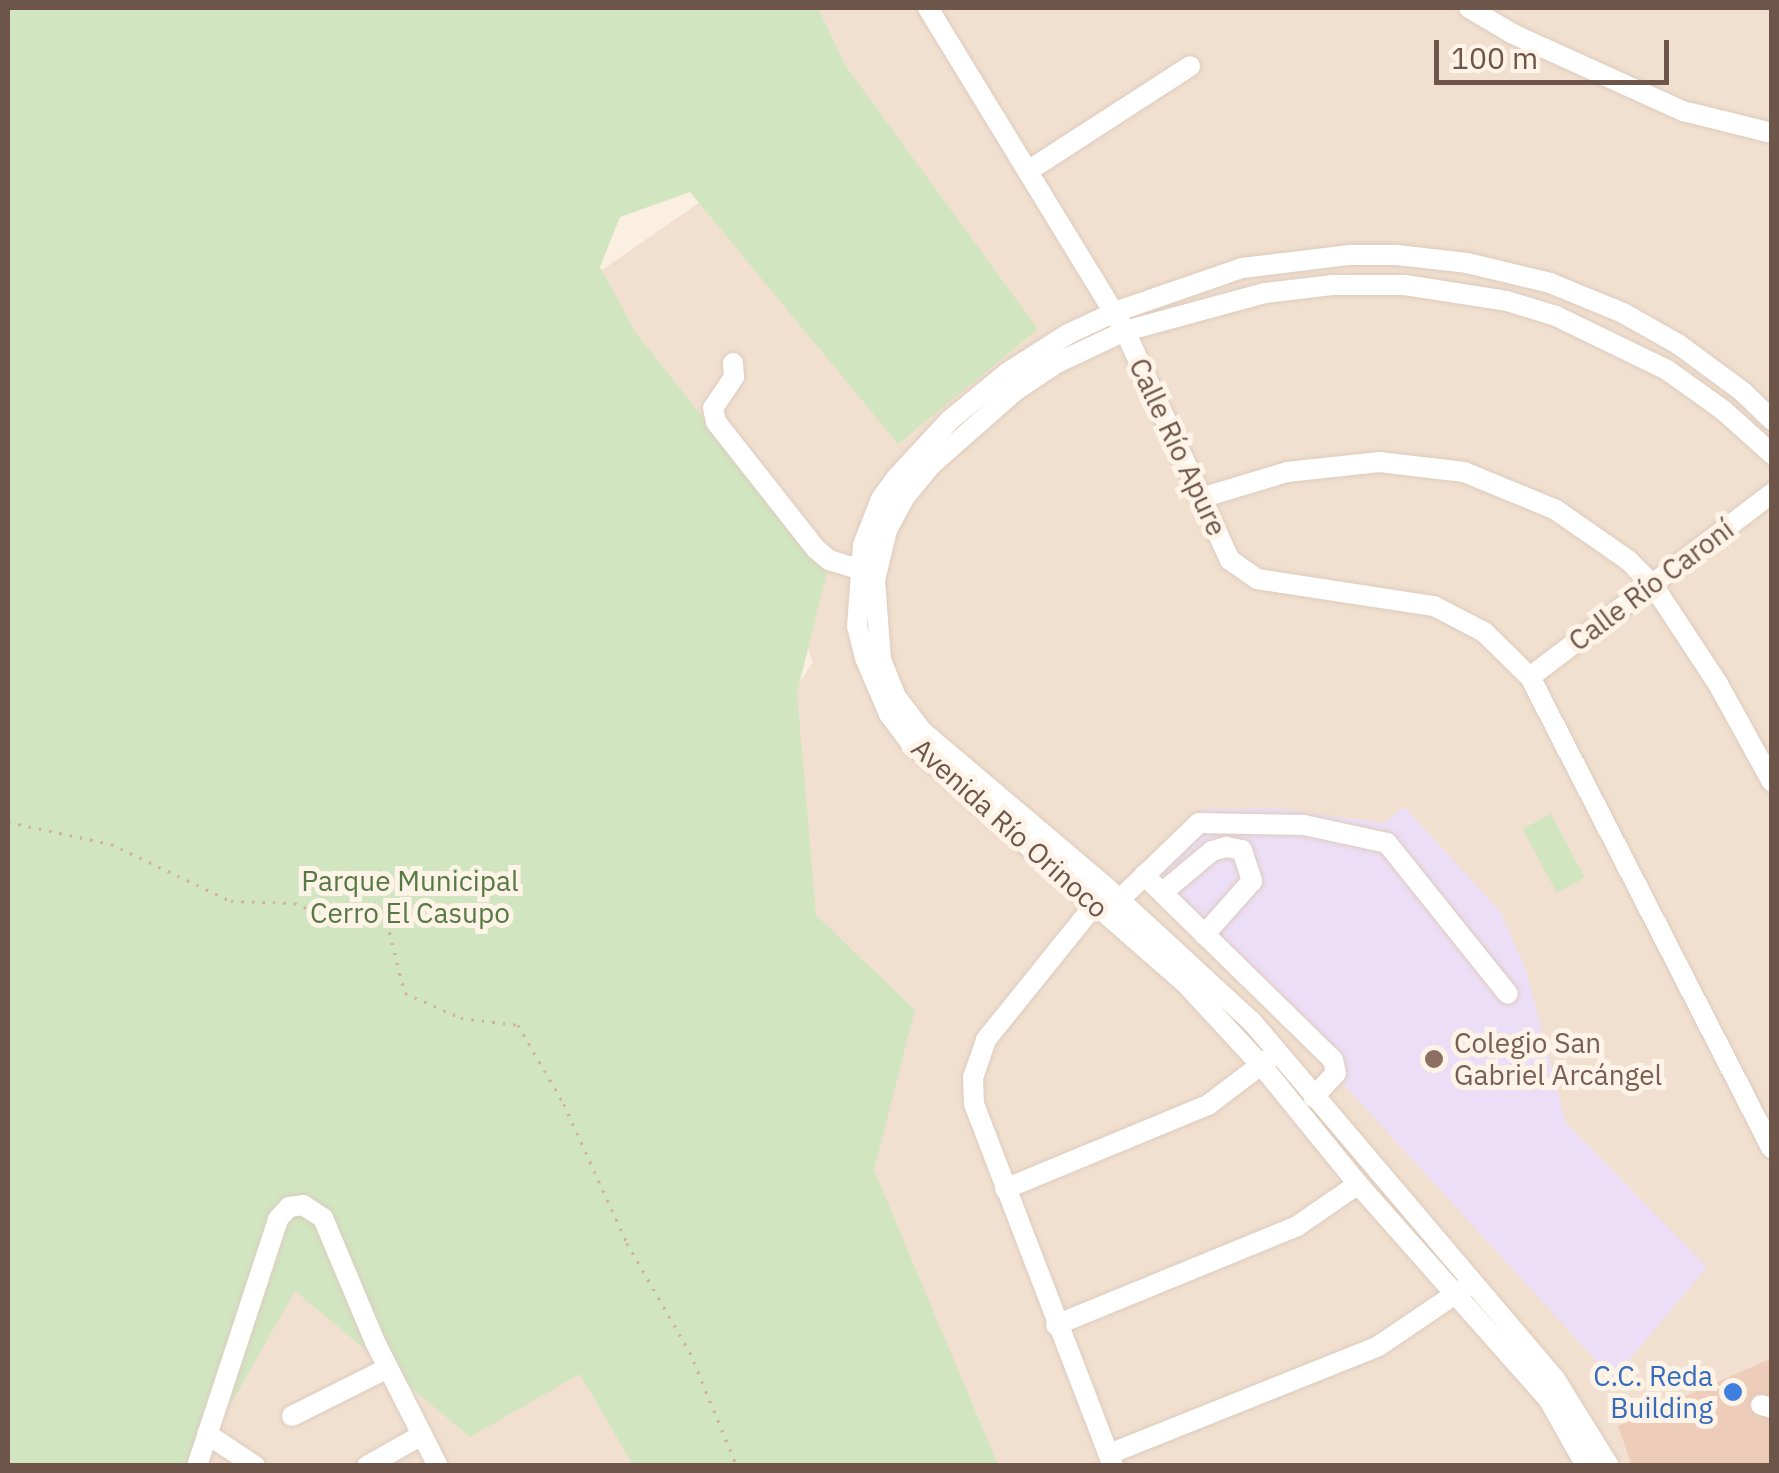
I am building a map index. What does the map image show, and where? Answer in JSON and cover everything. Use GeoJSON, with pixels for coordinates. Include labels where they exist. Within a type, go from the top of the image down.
{"type":"FeatureCollection","features":[{"type":"Feature","properties":{"kind":"street"},"geometry":{"type":"LineString","coordinates":[[1468,8],[1514,34],[1683,112],[1772,133]]}},
{"type":"Feature","properties":{"kind":"street","name":"Calle Río Apure"},"geometry":{"type":"LineString","coordinates":[[936,10],[1120,322],[1230,560],[1257,579],[1434,606],[1484,632],[1530,677],[1772,1149]]}},
{"type":"Feature","properties":{"kind":"street"},"geometry":{"type":"LineString","coordinates":[[1028,171],[1190,66]]}},
{"type":"Feature","properties":{"kind":"street","name":"Avenida Río Orinoco"},"geometry":{"type":"LineString","coordinates":[[1586,1466],[1550,1400],[1314,1097],[1186,984],[1107,897],[889,714],[864,658],[857,627],[859,569],[871,522],[950,420],[1007,373],[1038,350],[1120,322],[1242,268],[1350,255],[1467,263],[1550,284],[1623,313],[1678,344],[1743,392],[1772,420]]}},
{"type":"Feature","properties":{"kind":"street","name":"Avenida Río Orinoco"},"geometry":{"type":"LineString","coordinates":[[1120,322],[1265,292],[1332,285],[1404,285],[1458,291],[1556,316],[1629,348],[1705,396],[1772,454]]}},
{"type":"Feature","properties":{"kind":"street"},"geometry":{"type":"LineString","coordinates":[[732,363],[734,378],[713,408],[716,422],[816,549],[830,560],[859,569]]}},
{"type":"Feature","properties":{"kind":"street"},"geometry":{"type":"LineString","coordinates":[[1200,498],[1287,472],[1380,462],[1464,472],[1556,510],[1628,560],[1654,585],[1718,684],[1772,782]]}},
{"type":"Feature","properties":{"kind":"street","name":"Avenida Río Orinoco"},"geometry":{"type":"LineString","coordinates":[[904,483],[877,569],[875,608],[887,680],[916,736]]}},
{"type":"Feature","properties":{"kind":"street","name":"Calle Río Caroní"},"geometry":{"type":"LineString","coordinates":[[1530,677],[1772,493]]}},
{"type":"Feature","properties":{"kind":"street"},"geometry":{"type":"LineString","coordinates":[[1464,1289],[1377,1346],[1111,1460],[974,1104],[977,1055],[1107,897],[1144,875],[1194,826],[1208,821],[1304,825],[1387,843],[1508,994]]}},
{"type":"Feature","properties":{"kind":"street"},"geometry":{"type":"LineString","coordinates":[[1163,892],[1212,851],[1226,847],[1242,850],[1252,881],[1204,934]]}},
{"type":"Feature","properties":{"kind":"street"},"geometry":{"type":"LineString","coordinates":[[1144,875],[1333,1060],[1336,1073],[1314,1097]]}},
{"type":"Feature","properties":{"kind":"street"},"geometry":{"type":"LineString","coordinates":[[1005,1189],[1208,1104],[1270,1059]]}},
{"type":"Feature","properties":{"kind":"street","name":"Avenida Río Orinoco"},"geometry":{"type":"LineString","coordinates":[[1270,1059],[1358,1184],[1555,1379],[1609,1466]]}},
{"type":"Feature","properties":{"kind":"street"},"geometry":{"type":"LineString","coordinates":[[1056,1325],[1296,1226],[1358,1184]]}},
{"type":"Feature","properties":{"kind":"street"},"geometry":{"type":"LineString","coordinates":[[197,1466],[278,1219],[289,1208],[303,1204],[324,1218],[388,1368],[438,1466]]}},
{"type":"Feature","properties":{"kind":"street"},"geometry":{"type":"LineString","coordinates":[[292,1416],[388,1368]]}},
{"type":"Feature","properties":{"kind":"street"},"geometry":{"type":"LineString","coordinates":[[207,1434],[255,1466]]}},
{"type":"Feature","properties":{"kind":"street"},"geometry":{"type":"LineString","coordinates":[[367,1466],[422,1435]]}},
{"type":"Feature","properties":{"kind":"path"},"geometry":{"type":"LineString","coordinates":[[8,822],[111,844],[231,901],[294,903],[346,926],[387,922],[405,993],[461,1018],[518,1024],[564,1104],[627,1243],[690,1352],[737,1466]]}},
{"type":"Feature","properties":{"kind":"shaded area"},"geometry":{"type":"Polygon","coordinates":[[[746,8],[1771,8],[1771,1465],[85,1466],[749,757],[813,662],[781,584],[592,277],[811,125],[746,8]]]}},
{"type":"Feature","properties":{"kind":"shaded area","name":"Colegio San Gabriel Arcángel"},"geometry":{"type":"Polygon","coordinates":[[[1404,807],[1500,911],[1526,970],[1566,1123],[1707,1267],[1613,1379],[1262,995],[1138,879],[1203,809],[1272,808],[1384,823],[1404,807]]]}},
{"type":"Feature","properties":{"kind":"green space","name":"Parque Municipal Cerro El Casupo"},"geometry":{"type":"Polygon","coordinates":[[[8,8],[818,8],[845,65],[1038,329],[898,444],[690,192],[620,217],[600,267],[636,333],[827,574],[797,692],[816,915],[915,1010],[874,1170],[998,1465],[633,1465],[580,1374],[470,1437],[295,1291],[196,1465],[8,1466],[8,8]]]}},
{"type":"Feature","properties":{"kind":"green space"},"geometry":{"type":"Polygon","coordinates":[[[1551,814],[1585,878],[1557,893],[1523,829],[1551,814]]]}},
{"type":"Feature","properties":{"kind":"building","name":"C.C. Reda Building"},"geometry":{"type":"Polygon","coordinates":[[[1772,1358],[1772,1466],[1632,1466],[1618,1426],[1772,1358]]]}},
{"type":"Feature","properties":{"kind":"place","name":"Colegio San Gabriel Arcángel"},"geometry":{"type":"Point","coordinates":[1434,1059]}},
{"type":"Feature","properties":{"kind":"place","name":"C.C. Reda Building"},"geometry":{"type":"Point","coordinates":[1733,1392]}}]}
